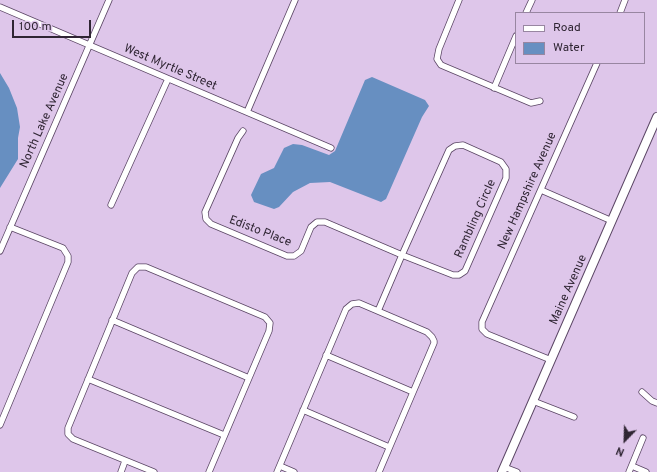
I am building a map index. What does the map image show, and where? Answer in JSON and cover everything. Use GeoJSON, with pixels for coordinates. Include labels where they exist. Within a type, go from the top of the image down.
{"type":"FeatureCollection","features":[{"type":"Feature","properties":{"kind":"street","name":"North Lake Avenue"},"geometry":{"type":"LineString","coordinates":[[0,251],[109,0]]}},
{"type":"Feature","properties":{"kind":"street"},"geometry":{"type":"LineString","coordinates":[[247,112],[295,0]]}},
{"type":"Feature","properties":{"kind":"street"},"geometry":{"type":"LineString","coordinates":[[459,0],[439,49],[437,59],[441,66],[531,103],[540,101]]}},
{"type":"Feature","properties":{"kind":"street"},"geometry":{"type":"LineString","coordinates":[[526,12],[532,0]]}},
{"type":"Feature","properties":{"kind":"street"},"geometry":{"type":"LineString","coordinates":[[620,12],[625,0]]}},
{"type":"Feature","properties":{"kind":"street","name":"West Myrtle Street"},"geometry":{"type":"LineString","coordinates":[[0,7],[330,148]]}},
{"type":"Feature","properties":{"kind":"street"},"geometry":{"type":"LineString","coordinates":[[494,88],[515,38]]}},
{"type":"Feature","properties":{"kind":"street","name":"New Hampshire Avenue"},"geometry":{"type":"LineString","coordinates":[[551,360],[487,334],[482,328],[482,322],[597,64]]}},
{"type":"Feature","properties":{"kind":"street"},"geometry":{"type":"LineString","coordinates":[[111,205],[168,79]]}},
{"type":"Feature","properties":{"kind":"street","name":"Maine Avenue"},"geometry":{"type":"LineString","coordinates":[[503,469],[657,117]]}},
{"type":"Feature","properties":{"kind":"street","name":"Edisto Place"},"geometry":{"type":"LineString","coordinates":[[243,131],[238,138],[205,212],[206,219],[211,224],[287,256],[294,256],[301,251],[311,227],[317,222],[325,222],[402,255]]}},
{"type":"Feature","properties":{"kind":"street","name":"Rambling Circle"},"geometry":{"type":"LineString","coordinates":[[378,311],[402,255],[449,150],[455,146],[462,145],[502,162],[506,169],[506,178],[465,271],[459,275],[453,275],[402,255]]}},
{"type":"Feature","properties":{"kind":"street"},"geometry":{"type":"LineString","coordinates":[[541,190],[612,221]]}},
{"type":"Feature","properties":{"kind":"street"},"geometry":{"type":"LineString","coordinates":[[0,425],[68,262],[68,256],[63,248],[10,227]]}},
{"type":"Feature","properties":{"kind":"street"},"geometry":{"type":"LineString","coordinates":[[154,472],[73,439],[68,434],[68,428],[112,320],[132,273],[138,267],[146,267],[265,317],[270,323],[269,331],[209,472]]}},
{"type":"Feature","properties":{"kind":"street"},"geometry":{"type":"LineString","coordinates":[[277,472],[346,309],[352,304],[359,303],[427,332],[432,337],[434,343],[379,472]]}},
{"type":"Feature","properties":{"kind":"street"},"geometry":{"type":"LineString","coordinates":[[112,320],[249,378]]}},
{"type":"Feature","properties":{"kind":"street"},"geometry":{"type":"LineString","coordinates":[[326,355],[413,392]]}},
{"type":"Feature","properties":{"kind":"street"},"geometry":{"type":"LineString","coordinates":[[88,378],[224,435]]}},
{"type":"Feature","properties":{"kind":"street"},"geometry":{"type":"LineString","coordinates":[[642,392],[652,402],[657,404]]}},
{"type":"Feature","properties":{"kind":"street"},"geometry":{"type":"LineString","coordinates":[[533,401],[574,418]]}},
{"type":"Feature","properties":{"kind":"street"},"geometry":{"type":"LineString","coordinates":[[303,410],[389,447]]}},
{"type":"Feature","properties":{"kind":"street"},"geometry":{"type":"LineString","coordinates":[[629,472],[644,438]]}},
{"type":"Feature","properties":{"kind":"street"},"geometry":{"type":"LineString","coordinates":[[121,472],[126,461]]}},
{"type":"Feature","properties":{"kind":"street"},"geometry":{"type":"LineString","coordinates":[[280,466],[294,472]]}},
{"type":"Feature","properties":{"kind":"street"},"geometry":{"type":"LineString","coordinates":[[632,466],[646,472]]}},
{"type":"Feature","properties":{"kind":"street"},"geometry":{"type":"LineString","coordinates":[[503,469],[517,472]]}},
{"type":"Feature","properties":{"kind":"water"},"geometry":{"type":"Polygon","coordinates":[[[0,73],[9,88],[17,108],[20,127],[18,138],[18,159],[0,188],[0,73]]]}},
{"type":"Feature","properties":{"kind":"water"},"geometry":{"type":"Polygon","coordinates":[[[372,77],[425,100],[429,106],[422,117],[386,199],[381,202],[330,182],[310,183],[293,192],[279,207],[274,209],[254,202],[251,195],[261,174],[274,168],[284,148],[293,144],[302,145],[329,155],[335,151],[365,80],[372,77]]]}}]}
